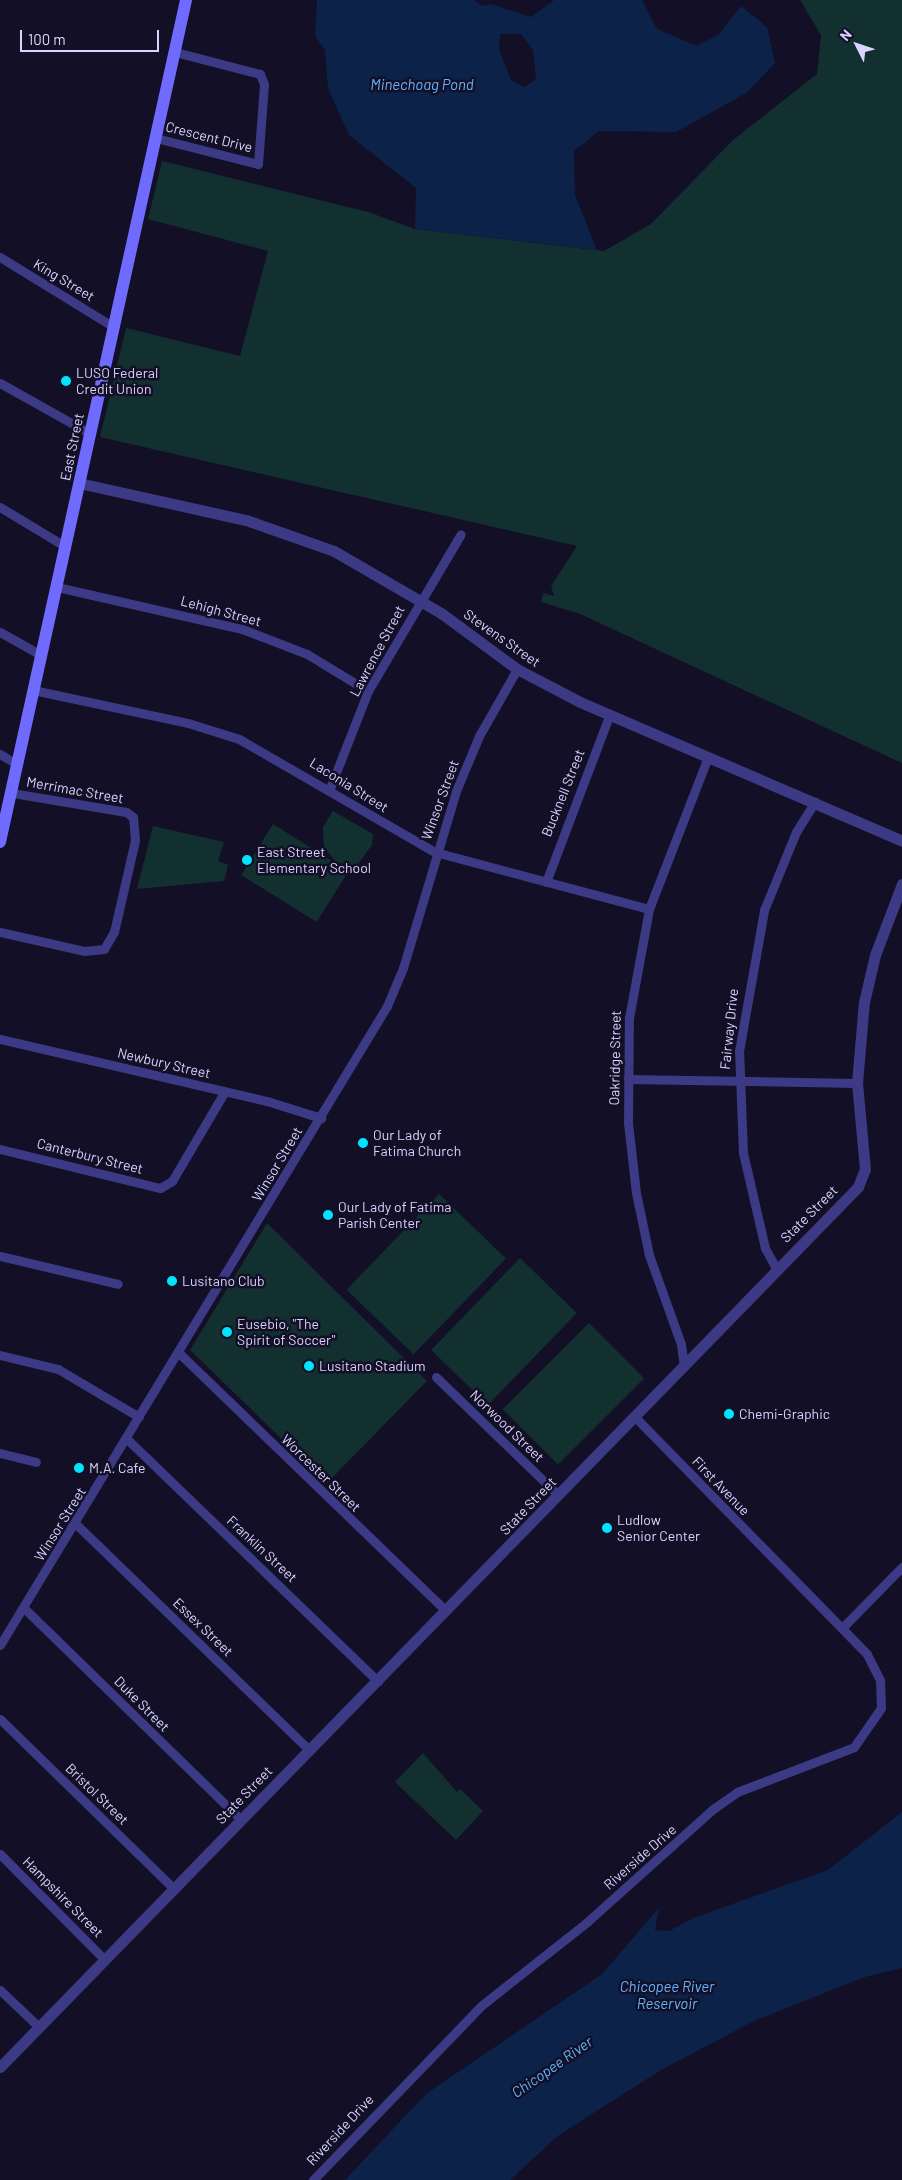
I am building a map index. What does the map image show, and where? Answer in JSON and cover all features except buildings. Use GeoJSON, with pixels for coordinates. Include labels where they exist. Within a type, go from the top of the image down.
{"type":"FeatureCollection","features":[{"type":"Feature","properties":{"kind":"main road","name":"East Street"},"geometry":{"type":"LineString","coordinates":[[0,842],[186,0]]}},
{"type":"Feature","properties":{"kind":"street","name":"Crescent Drive"},"geometry":{"type":"LineString","coordinates":[[156,138],[258,164],[264,84],[260,74],[175,52]]}},
{"type":"Feature","properties":{"kind":"street","name":"King Street"},"geometry":{"type":"LineString","coordinates":[[0,257],[114,327]]}},
{"type":"Feature","properties":{"kind":"street"},"geometry":{"type":"LineString","coordinates":[[0,383],[89,433]]}},
{"type":"Feature","properties":{"kind":"street","name":"Stevens Street"},"geometry":{"type":"LineString","coordinates":[[79,483],[281,530],[362,564],[420,600],[517,669],[610,716],[815,801],[902,841]]}},
{"type":"Feature","properties":{"kind":"street"},"geometry":{"type":"LineString","coordinates":[[0,507],[66,547]]}},
{"type":"Feature","properties":{"kind":"street","name":"Lawrence Street"},"geometry":{"type":"LineString","coordinates":[[330,788],[368,691],[420,600],[462,534]]}},
{"type":"Feature","properties":{"kind":"street","name":"Lehigh Street"},"geometry":{"type":"LineString","coordinates":[[57,587],[242,629],[307,654],[368,691]]}},
{"type":"Feature","properties":{"kind":"street"},"geometry":{"type":"LineString","coordinates":[[0,632],[41,655]]}},
{"type":"Feature","properties":{"kind":"street","name":"Winsor Street"},"geometry":{"type":"LineString","coordinates":[[0,1645],[77,1525],[139,1417],[321,1118],[395,988],[435,852],[479,736],[517,669]]}},
{"type":"Feature","properties":{"kind":"street","name":"Laconia Street"},"geometry":{"type":"LineString","coordinates":[[34,690],[170,719],[239,739],[330,788],[435,852],[649,909]]}},
{"type":"Feature","properties":{"kind":"street","name":"Bucknell Street"},"geometry":{"type":"LineString","coordinates":[[546,882],[610,716]]}},
{"type":"Feature","properties":{"kind":"street"},"geometry":{"type":"LineString","coordinates":[[0,754],[18,765]]}},
{"type":"Feature","properties":{"kind":"street","name":"Oakridge Street"},"geometry":{"type":"LineString","coordinates":[[684,1366],[681,1344],[649,1255],[636,1193],[628,1079],[630,1010],[649,909],[708,757]]}},
{"type":"Feature","properties":{"kind":"street","name":"Merrimac Street"},"geometry":{"type":"LineString","coordinates":[[0,932],[84,951],[104,949],[114,932],[135,840],[133,817],[126,812],[12,794]]}},
{"type":"Feature","properties":{"kind":"street","name":"Fairway Drive"},"geometry":{"type":"LineString","coordinates":[[776,1268],[765,1248],[747,1175],[738,1082],[744,1010],[764,910],[796,832],[815,801]]}},
{"type":"Feature","properties":{"kind":"street","name":"State Street"},"geometry":{"type":"LineString","coordinates":[[0,2067],[558,1495],[636,1418],[863,1178],[857,1083],[869,979],[902,884]]}},
{"type":"Feature","properties":{"kind":"street","name":"Newbury Street"},"geometry":{"type":"LineString","coordinates":[[0,1040],[225,1092],[321,1118]]}},
{"type":"Feature","properties":{"kind":"street"},"geometry":{"type":"LineString","coordinates":[[628,1079],[857,1083]]}},
{"type":"Feature","properties":{"kind":"street","name":"Canterbury Street"},"geometry":{"type":"LineString","coordinates":[[0,1149],[160,1188],[172,1181],[225,1092]]}},
{"type":"Feature","properties":{"kind":"street"},"geometry":{"type":"LineString","coordinates":[[0,1256],[118,1284]]}},
{"type":"Feature","properties":{"kind":"street","name":"Worcester Street"},"geometry":{"type":"LineString","coordinates":[[179,1353],[446,1611]]}},
{"type":"Feature","properties":{"kind":"street"},"geometry":{"type":"LineString","coordinates":[[0,1355],[65,1372],[139,1417]]}},
{"type":"Feature","properties":{"kind":"street","name":"Norwood Street"},"geometry":{"type":"LineString","coordinates":[[436,1377],[558,1495]]}},
{"type":"Feature","properties":{"kind":"street","name":"First Avenue"},"geometry":{"type":"LineString","coordinates":[[636,1418],[786,1574]]}},
{"type":"Feature","properties":{"kind":"street","name":"Franklin Street"},"geometry":{"type":"LineString","coordinates":[[127,1439],[378,1681]]}},
{"type":"Feature","properties":{"kind":"street"},"geometry":{"type":"LineString","coordinates":[[0,1453],[36,1462]]}},
{"type":"Feature","properties":{"kind":"street","name":"Essex Street"},"geometry":{"type":"LineString","coordinates":[[77,1525],[309,1750]]}},
{"type":"Feature","properties":{"kind":"street"},"geometry":{"type":"LineString","coordinates":[[842,1628],[902,1567]]}},
{"type":"Feature","properties":{"kind":"street","name":"Riverside Drive"},"geometry":{"type":"LineString","coordinates":[[313,2180],[482,2005],[587,1922],[713,1809],[737,1792],[854,1747],[881,1708],[880,1680],[867,1654],[786,1574]]}},
{"type":"Feature","properties":{"kind":"street","name":"Duke Street"},"geometry":{"type":"LineString","coordinates":[[24,1608],[241,1820]]}},
{"type":"Feature","properties":{"kind":"street","name":"Bristol Street"},"geometry":{"type":"LineString","coordinates":[[0,1719],[174,1889]]}},
{"type":"Feature","properties":{"kind":"street","name":"Hampshire Street"},"geometry":{"type":"LineString","coordinates":[[0,1854],[105,1960]]}},
{"type":"Feature","properties":{"kind":"street"},"geometry":{"type":"LineString","coordinates":[[0,1990],[39,2027]]}},
{"type":"Feature","properties":{"kind":"green space"},"geometry":{"type":"Polygon","coordinates":[[[800,0],[902,0],[902,763],[580,614],[541,602],[543,593],[554,596],[551,586],[577,546],[100,437],[126,328],[240,356],[268,251],[148,219],[162,161],[368,212],[415,229],[604,251],[651,224],[733,140],[817,74],[821,35],[800,0]]]}},
{"type":"Feature","properties":{"kind":"green space"},"geometry":{"type":"Polygon","coordinates":[[[333,811],[373,834],[372,845],[355,868],[336,862],[324,847],[323,827],[333,811]]]}},
{"type":"Feature","properties":{"kind":"green space"},"geometry":{"type":"Polygon","coordinates":[[[273,824],[348,871],[317,922],[241,875],[273,824]]]}},
{"type":"Feature","properties":{"kind":"green space"},"geometry":{"type":"Polygon","coordinates":[[[153,826],[224,842],[218,861],[228,865],[224,881],[137,889],[153,826]]]}},
{"type":"Feature","properties":{"kind":"green space"},"geometry":{"type":"Polygon","coordinates":[[[439,1194],[506,1259],[414,1354],[347,1290],[439,1194]]]}},
{"type":"Feature","properties":{"kind":"green space","name":"Lusitano Stadium"},"geometry":{"type":"Polygon","coordinates":[[[267,1223],[427,1381],[327,1483],[190,1350],[267,1223]]]}},
{"type":"Feature","properties":{"kind":"green space"},"geometry":{"type":"Polygon","coordinates":[[[520,1258],[577,1313],[488,1405],[431,1350],[520,1258]]]}},
{"type":"Feature","properties":{"kind":"green space"},"geometry":{"type":"Polygon","coordinates":[[[589,1323],[644,1378],[558,1464],[503,1409],[589,1323]]]}},
{"type":"Feature","properties":{"kind":"green space"},"geometry":{"type":"Polygon","coordinates":[[[423,1753],[457,1792],[460,1789],[483,1811],[456,1840],[395,1782],[423,1753]]]}},
{"type":"Feature","properties":{"kind":"water","name":"Minechoag Pond"},"geometry":{"type":"Polygon","coordinates":[[[317,0],[474,0],[482,6],[491,4],[531,17],[554,0],[642,0],[657,29],[697,46],[719,34],[741,6],[767,27],[775,63],[746,93],[676,132],[599,131],[574,151],[575,195],[597,250],[415,229],[416,188],[349,135],[328,88],[325,50],[315,36],[317,0]],[[500,34],[499,49],[511,80],[525,87],[536,79],[533,50],[521,34],[500,34]]]}},
{"type":"Feature","properties":{"kind":"water","name":"Chicopee River Reservoir"},"geometry":{"type":"Polygon","coordinates":[[[902,1812],[902,1968],[865,1977],[756,2020],[661,2070],[559,2135],[510,2180],[345,2180],[426,2094],[602,1974],[659,1908],[655,1930],[669,1931],[696,1917],[828,1870],[902,1812]]]}},
{"type":"Feature","properties":{"kind":"place","name":"LUSO Federal Credit Union"},"geometry":{"type":"Point","coordinates":[66,381]}},
{"type":"Feature","properties":{"kind":"place","name":"East Street Elementary School"},"geometry":{"type":"Point","coordinates":[247,860]}},
{"type":"Feature","properties":{"kind":"place","name":"Our Lady of Fatima Church"},"geometry":{"type":"Point","coordinates":[363,1143]}},
{"type":"Feature","properties":{"kind":"place","name":"Our Lady of Fatima Parish Center"},"geometry":{"type":"Point","coordinates":[328,1215]}},
{"type":"Feature","properties":{"kind":"place","name":"Lusitano Club"},"geometry":{"type":"Point","coordinates":[172,1281]}},
{"type":"Feature","properties":{"kind":"place","name":"Eusebio, \"The Spirit of Soccer\""},"geometry":{"type":"Point","coordinates":[227,1332]}},
{"type":"Feature","properties":{"kind":"place","name":"Lusitano Stadium"},"geometry":{"type":"Point","coordinates":[309,1366]}},
{"type":"Feature","properties":{"kind":"place","name":"Chemi-Graphic"},"geometry":{"type":"Point","coordinates":[729,1414]}},
{"type":"Feature","properties":{"kind":"place","name":"M.A. Cafe"},"geometry":{"type":"Point","coordinates":[79,1468]}},
{"type":"Feature","properties":{"kind":"place","name":"Ludlow Senior Center"},"geometry":{"type":"Point","coordinates":[607,1528]}},
{"type":"Feature","properties":{"kind":"water label","name":"Chicopee River"},"geometry":{"type":"Point","coordinates":[552,2067]}}]}
